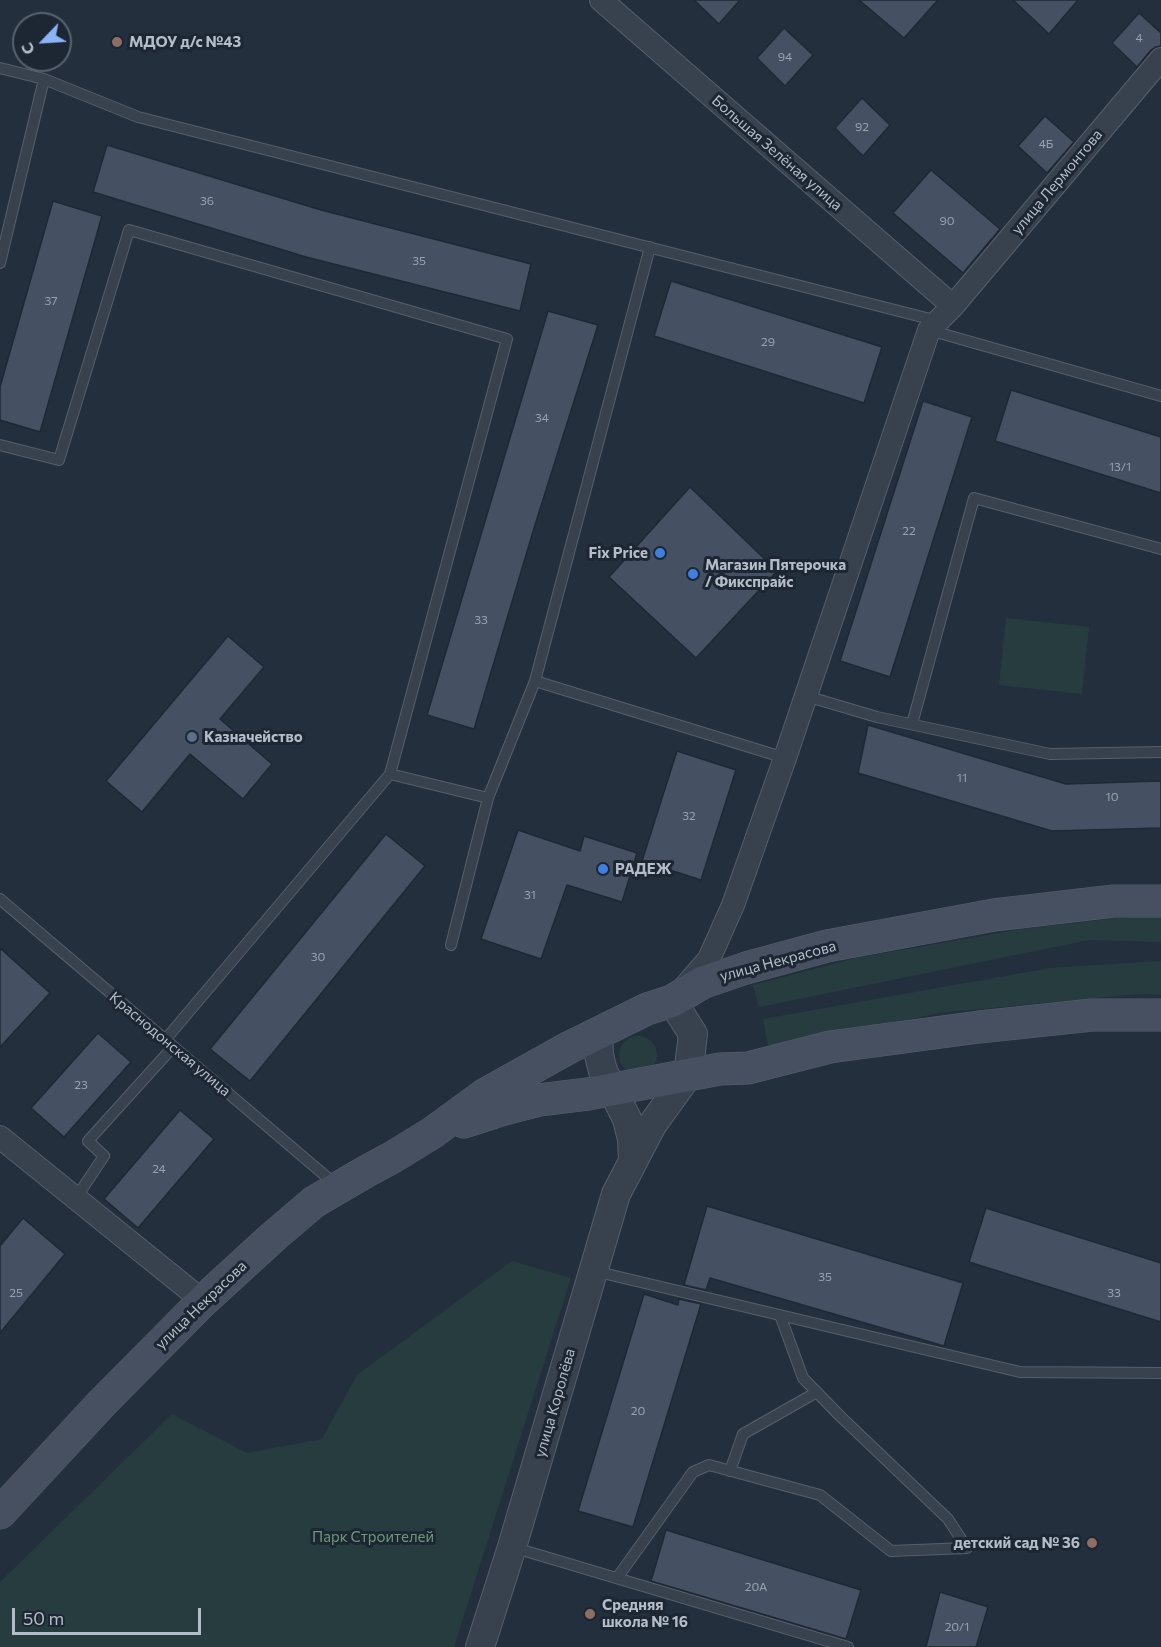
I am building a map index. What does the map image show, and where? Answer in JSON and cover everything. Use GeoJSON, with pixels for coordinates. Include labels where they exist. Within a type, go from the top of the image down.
{"type":"FeatureCollection","features":[{"type":"Feature","properties":{"kind":"main road","name":"улица Некрасова"},"geometry":{"type":"LineString","coordinates":[[0,1514],[102,1403],[203,1301],[314,1202],[432,1133],[484,1095],[570,1047],[647,1009],[672,1001],[717,977],[827,946],[993,915],[1114,902],[1161,901]]}},
{"type":"Feature","properties":{"kind":"main road","name":"улица Некрасова"},"geometry":{"type":"LineString","coordinates":[[432,1133],[539,1100],[720,1070],[748,1068],[830,1047],[1092,1015],[1161,1015]]}},
{"type":"Feature","properties":{"kind":"street","name":"Большая Зелёная улица"},"geometry":{"type":"LineString","coordinates":[[611,3],[940,319]]}},
{"type":"Feature","properties":{"kind":"street","name":"улица Лермонтова"},"geometry":{"type":"LineString","coordinates":[[940,319],[1161,59]]}},
{"type":"Feature","properties":{"kind":"street"},"geometry":{"type":"LineString","coordinates":[[688,1076],[693,1034],[672,1001],[709,959],[733,905],[940,319]]}},
{"type":"Feature","properties":{"kind":"street"},"geometry":{"type":"LineString","coordinates":[[598,1033],[599,1056],[603,1071],[627,1119],[632,1139],[633,1161]]}},
{"type":"Feature","properties":{"kind":"street","name":"улица Королёва"},"geometry":{"type":"LineString","coordinates":[[480,1647],[512,1547],[616,1194],[652,1125],[688,1076]]}},
{"type":"Feature","properties":{"kind":"street"},"geometry":{"type":"LineString","coordinates":[[0,1137],[203,1301]]}},
{"type":"Feature","properties":{"kind":"lane"},"geometry":{"type":"LineString","coordinates":[[0,68],[44,79],[138,117],[940,319],[1161,396]]}},
{"type":"Feature","properties":{"kind":"lane"},"geometry":{"type":"LineString","coordinates":[[0,263],[44,79]]}},
{"type":"Feature","properties":{"kind":"lane"},"geometry":{"type":"LineString","coordinates":[[0,445],[59,460],[129,230],[507,339],[390,774],[88,1141],[104,1156],[76,1198]]}},
{"type":"Feature","properties":{"kind":"lane"},"geometry":{"type":"LineString","coordinates":[[451,945],[488,798],[535,681],[650,247]]}},
{"type":"Feature","properties":{"kind":"lane"},"geometry":{"type":"LineString","coordinates":[[912,724],[974,498],[1161,549]]}},
{"type":"Feature","properties":{"kind":"lane"},"geometry":{"type":"LineString","coordinates":[[535,681],[785,758]]}},
{"type":"Feature","properties":{"kind":"lane"},"geometry":{"type":"LineString","coordinates":[[806,696],[877,717],[1050,754],[1161,752]]}},
{"type":"Feature","properties":{"kind":"lane"},"geometry":{"type":"LineString","coordinates":[[390,774],[488,798]]}},
{"type":"Feature","properties":{"kind":"lane","name":"Краснодонская улица"},"geometry":{"type":"LineString","coordinates":[[0,899],[340,1188]]}},
{"type":"Feature","properties":{"kind":"lane"},"geometry":{"type":"LineString","coordinates":[[594,1271],[1020,1372],[1161,1373]]}},
{"type":"Feature","properties":{"kind":"lane"},"geometry":{"type":"LineString","coordinates":[[616,1578],[693,1472],[709,1465],[820,1495],[891,1551],[967,1548],[948,1519],[803,1378],[780,1315]]}},
{"type":"Feature","properties":{"kind":"lane"},"geometry":{"type":"LineString","coordinates":[[730,1471],[743,1434],[817,1392]]}},
{"type":"Feature","properties":{"kind":"lane"},"geometry":{"type":"LineString","coordinates":[[512,1547],[848,1647]]}},
{"type":"Feature","properties":{"kind":"green space"},"geometry":{"type":"Polygon","coordinates":[[[1006,618],[1089,627],[1082,694],[999,685],[1006,618]]]}},
{"type":"Feature","properties":{"kind":"green space"},"geometry":{"type":"Polygon","coordinates":[[[1135,916],[1161,916],[1161,942],[1090,940],[759,1007],[753,985],[856,958],[1021,929],[1135,916]]]}},
{"type":"Feature","properties":{"kind":"green space"},"geometry":{"type":"Polygon","coordinates":[[[1161,961],[1161,995],[1139,994],[939,1013],[769,1050],[763,1019],[1050,968],[1161,961]]]}},
{"type":"Feature","properties":{"kind":"green space"},"geometry":{"type":"Polygon","coordinates":[[[638,1036],[651,1042],[657,1055],[651,1068],[638,1074],[625,1068],[619,1055],[625,1042],[638,1036]]]}},
{"type":"Feature","properties":{"kind":"green space","name":"Парк Строителей"},"geometry":{"type":"Polygon","coordinates":[[[512,1261],[571,1278],[454,1647],[0,1647],[0,1582],[172,1414],[247,1453],[322,1439],[357,1375],[512,1261]]]}},
{"type":"Feature","properties":{"kind":"building"},"geometry":{"type":"Polygon","coordinates":[[[694,0],[740,0],[719,24],[694,0]]]}},
{"type":"Feature","properties":{"kind":"building"},"geometry":{"type":"Polygon","coordinates":[[[859,0],[938,0],[904,38],[859,0]]]}},
{"type":"Feature","properties":{"kind":"building"},"geometry":{"type":"Polygon","coordinates":[[[1013,0],[1078,0],[1049,34],[1013,0]]]}},
{"type":"Feature","properties":{"kind":"building"},"geometry":{"type":"Polygon","coordinates":[[[1139,13],[1161,33],[1161,46],[1151,50],[1137,67],[1112,43],[1139,13]]]}},
{"type":"Feature","properties":{"kind":"building"},"geometry":{"type":"Polygon","coordinates":[[[784,28],[813,55],[785,86],[757,58],[784,28]]]}},
{"type":"Feature","properties":{"kind":"building"},"geometry":{"type":"Polygon","coordinates":[[[862,98],[890,125],[863,156],[835,128],[862,98]]]}},
{"type":"Feature","properties":{"kind":"building"},"geometry":{"type":"Polygon","coordinates":[[[1045,116],[1074,142],[1047,173],[1018,146],[1045,116]]]}},
{"type":"Feature","properties":{"kind":"building"},"geometry":{"type":"Polygon","coordinates":[[[107,145],[321,210],[531,264],[520,311],[306,257],[93,192],[107,145]]]}},
{"type":"Feature","properties":{"kind":"building"},"geometry":{"type":"Polygon","coordinates":[[[931,170],[1000,229],[963,273],[893,213],[931,170]]]}},
{"type":"Feature","properties":{"kind":"building"},"geometry":{"type":"Polygon","coordinates":[[[53,201],[102,216],[40,432],[0,420],[0,387],[53,201]]]}},
{"type":"Feature","properties":{"kind":"building"},"geometry":{"type":"Polygon","coordinates":[[[671,281],[882,347],[864,403],[654,336],[671,281]]]}},
{"type":"Feature","properties":{"kind":"building"},"geometry":{"type":"Polygon","coordinates":[[[548,311],[598,325],[474,729],[427,715],[548,311]]]}},
{"type":"Feature","properties":{"kind":"building"},"geometry":{"type":"Polygon","coordinates":[[[1011,390],[1161,437],[1161,493],[995,441],[1011,390]]]}},
{"type":"Feature","properties":{"kind":"building"},"geometry":{"type":"Polygon","coordinates":[[[923,401],[972,417],[890,677],[840,661],[923,401]]]}},
{"type":"Feature","properties":{"kind":"building","name":"Магазин Пятерочка / Фикспрайс"},"geometry":{"type":"Polygon","coordinates":[[[690,487],[777,571],[696,658],[609,577],[690,487]]]}},
{"type":"Feature","properties":{"kind":"building","name":"Казначейство"},"geometry":{"type":"Polygon","coordinates":[[[228,636],[264,667],[220,719],[272,764],[243,799],[190,754],[142,812],[106,781],[228,636]]]}},
{"type":"Feature","properties":{"kind":"building"},"geometry":{"type":"Polygon","coordinates":[[[868,725],[1066,784],[1161,781],[1161,828],[1052,831],[858,773],[868,725]]]}},
{"type":"Feature","properties":{"kind":"building"},"geometry":{"type":"Polygon","coordinates":[[[677,751],[736,770],[701,880],[642,861],[677,751]]]}},
{"type":"Feature","properties":{"kind":"building"},"geometry":{"type":"Polygon","coordinates":[[[518,830],[580,851],[584,836],[637,853],[622,902],[567,885],[541,959],[481,939],[518,830]]]}},
{"type":"Feature","properties":{"kind":"building"},"geometry":{"type":"Polygon","coordinates":[[[386,834],[425,866],[250,1081],[210,1049],[386,834]]]}},
{"type":"Feature","properties":{"kind":"building"},"geometry":{"type":"Polygon","coordinates":[[[0,948],[50,993],[0,1047],[0,948]]]}},
{"type":"Feature","properties":{"kind":"building"},"geometry":{"type":"Polygon","coordinates":[[[98,1033],[131,1062],[64,1137],[31,1108],[98,1033]]]}},
{"type":"Feature","properties":{"kind":"building"},"geometry":{"type":"Polygon","coordinates":[[[180,1110],[214,1139],[138,1228],[104,1199],[180,1110]]]}},
{"type":"Feature","properties":{"kind":"building"},"geometry":{"type":"Polygon","coordinates":[[[707,1206],[963,1283],[944,1346],[710,1278],[706,1290],[684,1285],[707,1206]]]}},
{"type":"Feature","properties":{"kind":"building"},"geometry":{"type":"Polygon","coordinates":[[[986,1208],[1161,1263],[1161,1322],[969,1262],[986,1208]]]}},
{"type":"Feature","properties":{"kind":"building"},"geometry":{"type":"Polygon","coordinates":[[[23,1218],[65,1254],[0,1333],[0,1246],[23,1218]]]}},
{"type":"Feature","properties":{"kind":"building"},"geometry":{"type":"Polygon","coordinates":[[[644,1294],[678,1305],[679,1299],[701,1304],[633,1527],[578,1511],[644,1294]]]}},
{"type":"Feature","properties":{"kind":"building"},"geometry":{"type":"Polygon","coordinates":[[[666,1530],[861,1590],[846,1639],[651,1581],[666,1530]]]}},
{"type":"Feature","properties":{"kind":"building"},"geometry":{"type":"Polygon","coordinates":[[[940,1592],[988,1607],[976,1647],[926,1647],[940,1592]]]}},
{"type":"Feature","properties":{"kind":"place","name":"МДОУ д/с №43"},"geometry":{"type":"Point","coordinates":[117,42]}},
{"type":"Feature","properties":{"kind":"place","name":"Fix Price"},"geometry":{"type":"Point","coordinates":[660,553]}},
{"type":"Feature","properties":{"kind":"place","name":"Магазин Пятерочка / Фикспрайс"},"geometry":{"type":"Point","coordinates":[693,574]}},
{"type":"Feature","properties":{"kind":"place","name":"Казначейство"},"geometry":{"type":"Point","coordinates":[192,737]}},
{"type":"Feature","properties":{"kind":"place","name":"РАДЕЖ"},"geometry":{"type":"Point","coordinates":[603,869]}},
{"type":"Feature","properties":{"kind":"place","name":"детский сад № 36"},"geometry":{"type":"Point","coordinates":[1092,1543]}},
{"type":"Feature","properties":{"kind":"place","name":"Средняя школа № 16"},"geometry":{"type":"Point","coordinates":[590,1614]}}]}
